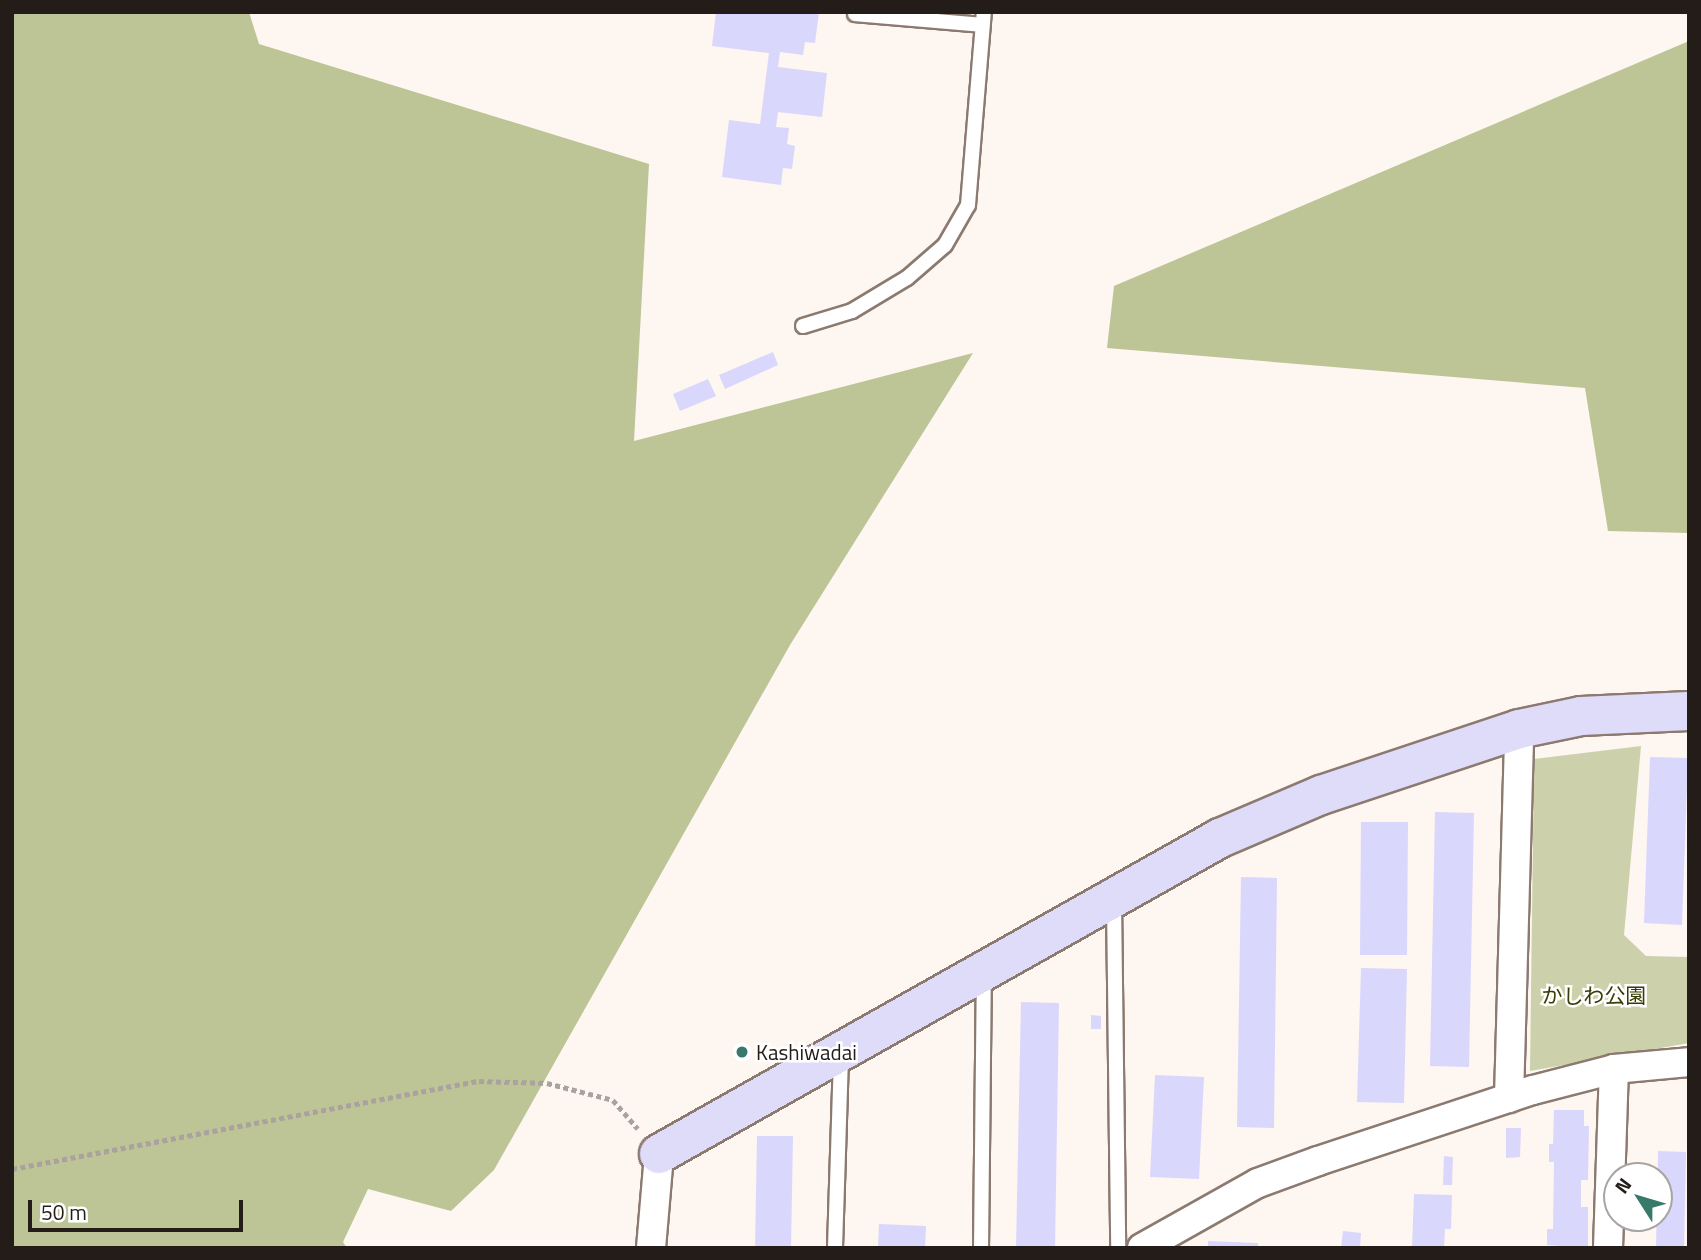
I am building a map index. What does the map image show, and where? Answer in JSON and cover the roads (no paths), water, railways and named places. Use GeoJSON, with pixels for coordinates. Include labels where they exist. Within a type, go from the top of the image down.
{"type":"FeatureCollection","features":[{"type":"Feature","properties":{"kind":"street"},"geometry":{"type":"LineString","coordinates":[[652,1248],[659,1154],[841,1049],[1220,838],[1321,794],[1519,729],[1593,715],[1689,711]]}},
{"type":"Feature","properties":{"kind":"street"},"geometry":{"type":"LineString","coordinates":[[1509,1098],[1519,729]]}},
{"type":"Feature","properties":{"kind":"street"},"geometry":{"type":"LineString","coordinates":[[1142,1248],[1258,1183],[1509,1098],[1614,1069],[1689,1062]]}},
{"type":"Feature","properties":{"kind":"street"},"geometry":{"type":"LineString","coordinates":[[1608,1248],[1614,1069]]}},
{"type":"Feature","properties":{"kind":"lane"},"geometry":{"type":"LineString","coordinates":[[803,326],[852,311],[906,278],[944,245],[968,205],[984,19],[855,14]]}},
{"type":"Feature","properties":{"kind":"lane"},"geometry":{"type":"LineString","coordinates":[[1114,897],[1118,1248]]}},
{"type":"Feature","properties":{"kind":"lane"},"geometry":{"type":"LineString","coordinates":[[981,1248],[984,970]]}},
{"type":"Feature","properties":{"kind":"lane"},"geometry":{"type":"LineString","coordinates":[[835,1248],[841,1049]]}},
{"type":"Feature","properties":{"kind":"place","name":"Kashiwadai"},"geometry":{"type":"Point","coordinates":[742,1052]}},
{"type":"Feature","properties":{"kind":"park label","name":"かしわ公園"},"geometry":{"type":"Point","coordinates":[1594,995]}}]}
